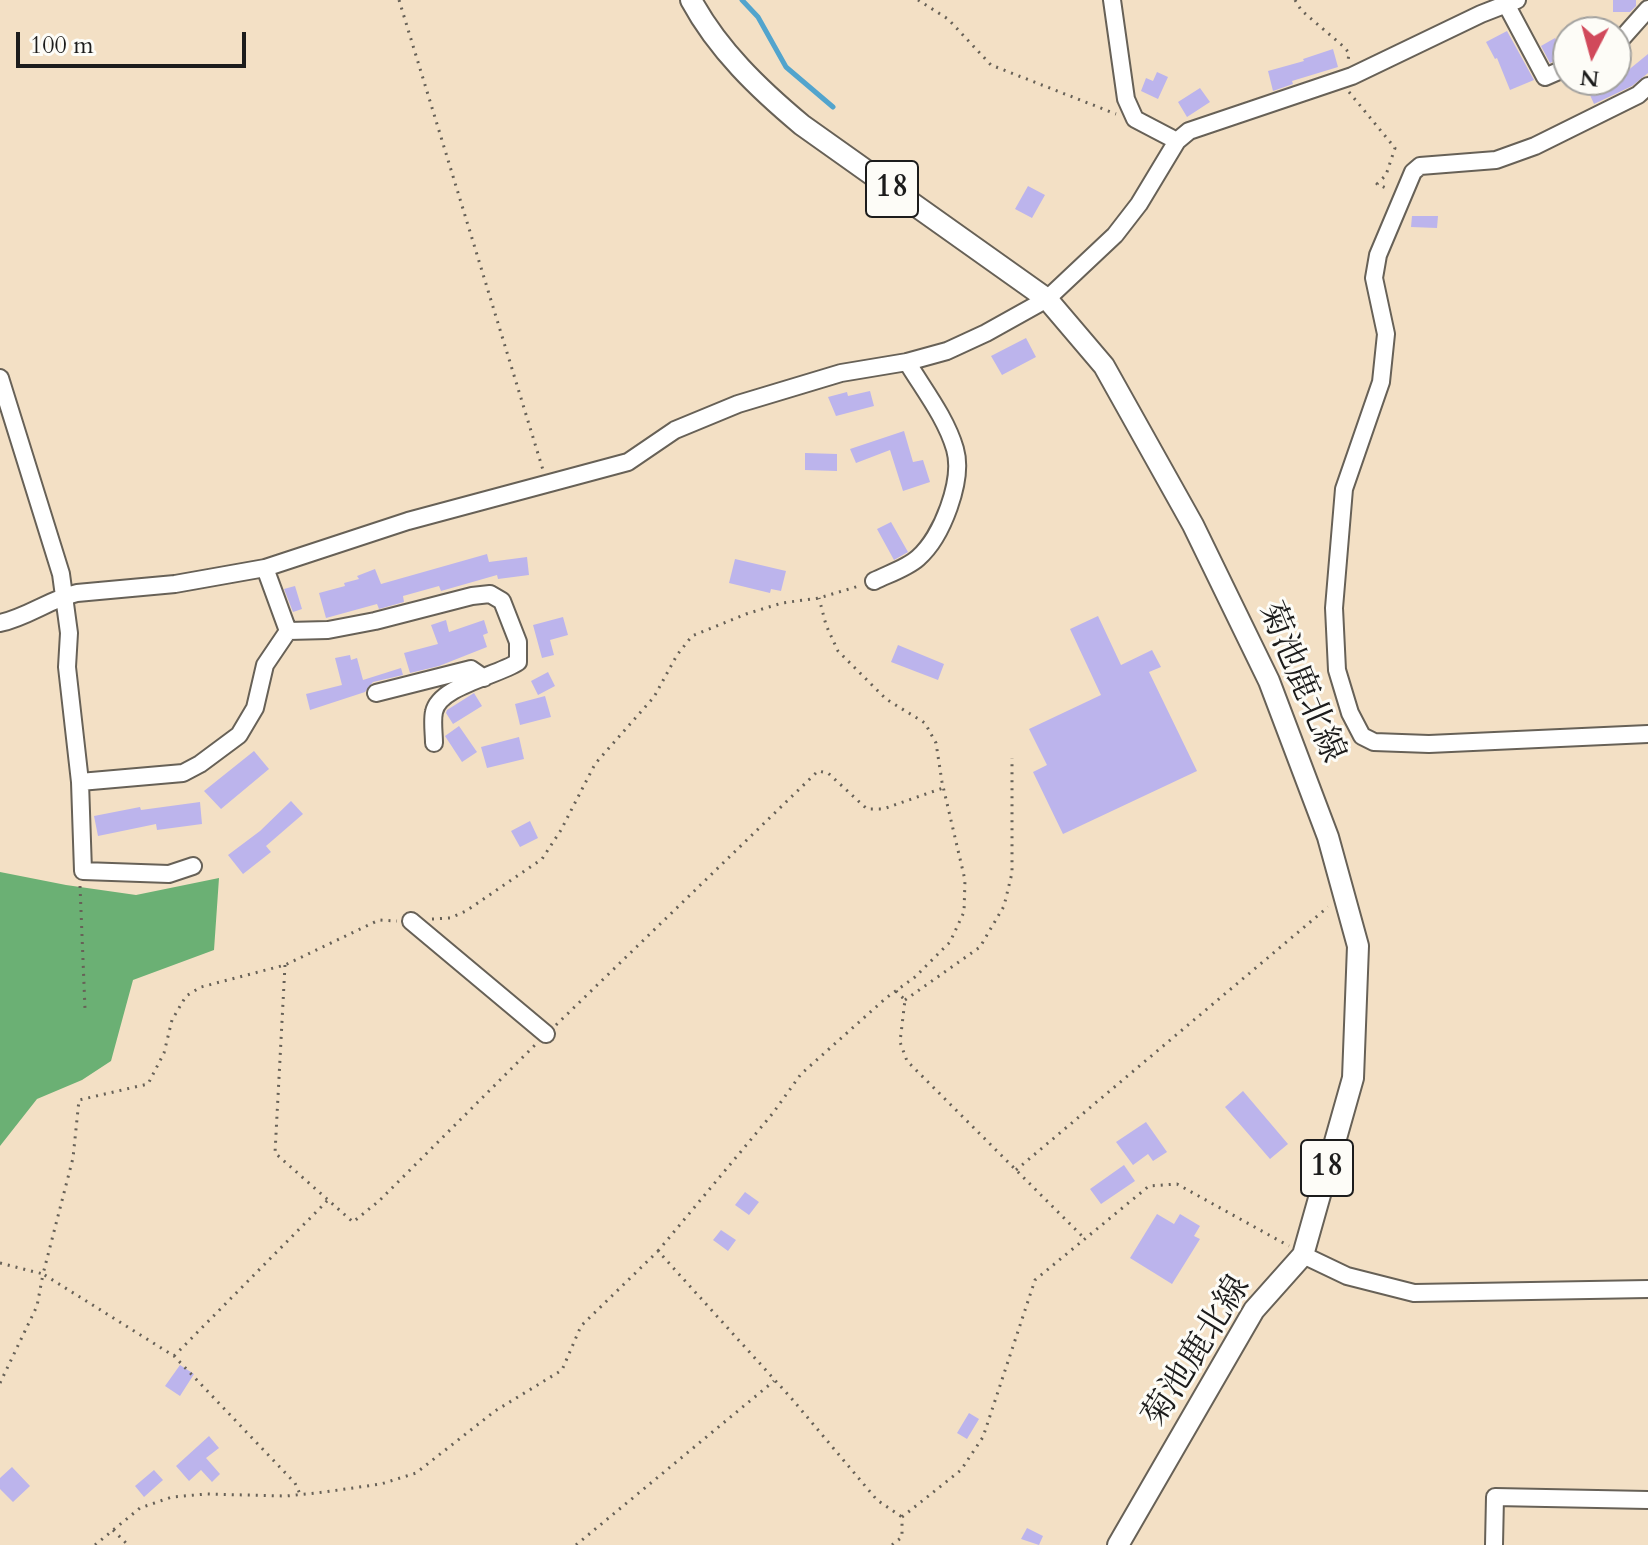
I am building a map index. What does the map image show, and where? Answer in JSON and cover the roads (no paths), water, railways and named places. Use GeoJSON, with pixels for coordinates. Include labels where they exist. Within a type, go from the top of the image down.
{"type":"FeatureCollection","features":[{"type":"Feature","properties":{"kind":"main road","name":"菊池鹿北線"},"geometry":{"type":"LineString","coordinates":[[691,0],[700,17],[741,70],[778,105],[814,134],[1047,299],[1104,366],[1193,525],[1269,681],[1328,837],[1346,900],[1358,946],[1353,1078],[1303,1255],[1254,1310],[1118,1545]]}},
{"type":"Feature","properties":{"kind":"street"},"geometry":{"type":"LineString","coordinates":[[1112,0],[1126,99],[1135,119],[1177,141]]}},
{"type":"Feature","properties":{"kind":"street"},"geometry":{"type":"LineString","coordinates":[[0,623],[23,617],[64,595],[175,584],[265,568],[408,521],[628,462],[675,430],[738,404],[841,373],[907,362],[947,351],[1047,299],[1115,235],[1139,204],[1177,141],[1189,131],[1341,80],[1512,2],[1545,77],[1552,74]]}},
{"type":"Feature","properties":{"kind":"street"},"geometry":{"type":"LineString","coordinates":[[1632,27],[1648,9]]}},
{"type":"Feature","properties":{"kind":"street"},"geometry":{"type":"LineString","coordinates":[[1648,86],[1638,95],[1535,146],[1496,160],[1420,166],[1413,172],[1378,255],[1374,278],[1386,334],[1381,382],[1344,489],[1334,608],[1337,670],[1350,713],[1362,736],[1374,742],[1429,744],[1648,734]]}},
{"type":"Feature","properties":{"kind":"street"},"geometry":{"type":"LineString","coordinates":[[874,581],[918,558],[945,521],[954,491],[956,452],[941,418],[907,362]]}},
{"type":"Feature","properties":{"kind":"street"},"geometry":{"type":"LineString","coordinates":[[0,378],[61,574],[69,633],[67,667],[80,782],[83,871],[169,874],[193,866]]}},
{"type":"Feature","properties":{"kind":"street"},"geometry":{"type":"LineString","coordinates":[[265,568],[288,631]]}},
{"type":"Feature","properties":{"kind":"street"},"geometry":{"type":"LineString","coordinates":[[288,631],[328,630],[472,596],[490,594],[502,601],[518,642],[518,662],[445,694],[434,710],[434,743]]}},
{"type":"Feature","properties":{"kind":"street"},"geometry":{"type":"LineString","coordinates":[[80,782],[183,773],[200,764],[239,735],[255,708],[265,665],[288,631]]}},
{"type":"Feature","properties":{"kind":"street"},"geometry":{"type":"LineString","coordinates":[[376,693],[471,669],[484,678]]}},
{"type":"Feature","properties":{"kind":"street"},"geometry":{"type":"LineString","coordinates":[[411,921],[546,1034]]}},
{"type":"Feature","properties":{"kind":"street"},"geometry":{"type":"LineString","coordinates":[[1303,1255],[1347,1276],[1414,1293],[1648,1289]]}},
{"type":"Feature","properties":{"kind":"street"},"geometry":{"type":"LineString","coordinates":[[1494,1545],[1495,1497],[1648,1500]]}},
{"type":"Feature","properties":{"kind":"waterway"},"geometry":{"type":"LineString","coordinates":[[742,0],[758,17],[786,67],[833,107]]}}]}
